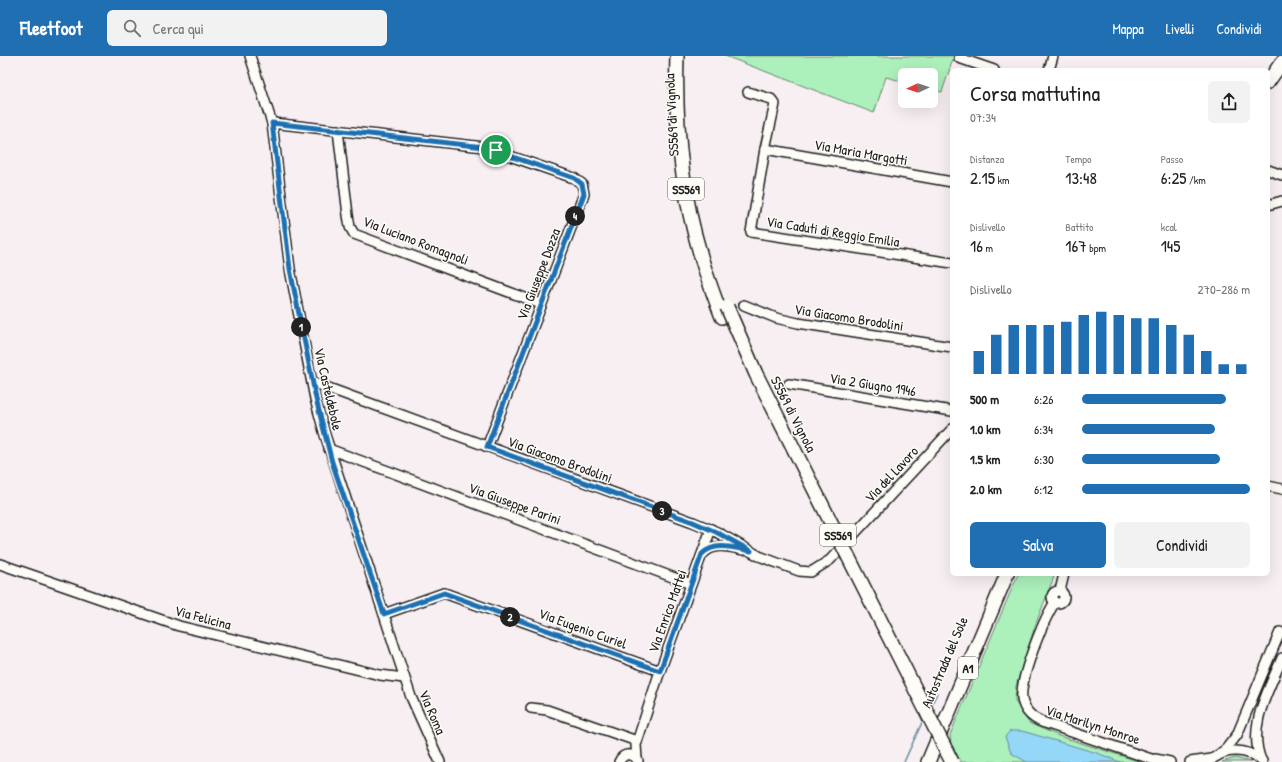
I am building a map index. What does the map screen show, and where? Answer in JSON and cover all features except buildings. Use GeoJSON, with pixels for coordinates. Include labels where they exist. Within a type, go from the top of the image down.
{"type":"FeatureCollection","features":[{"type":"Feature","properties":{"kind":"highway","name":"SS569 di Vignola"},"geometry":{"type":"LineString","coordinates":[[677,56],[677,97],[680,143],[687,198],[700,252],[724,312],[741,362],[943,762]]}},
{"type":"Feature","properties":{"kind":"highway","name":"SS569 di Vignola"},"geometry":{"type":"LineString","coordinates":[[685,56],[686,120],[691,173],[707,246],[724,312],[952,762]]}},
{"type":"Feature","properties":{"kind":"highway"},"geometry":{"type":"LineString","coordinates":[[1267,68],[1276,56]]}},
{"type":"Feature","properties":{"kind":"highway"},"geometry":{"type":"LineString","coordinates":[[1270,79],[1282,62]]}},
{"type":"Feature","properties":{"kind":"highway","name":"Autostrada del Sole"},"geometry":{"type":"LineString","coordinates":[[920,762],[997,576]]}},
{"type":"Feature","properties":{"kind":"highway","name":"Autostrada del Sole"},"geometry":{"type":"LineString","coordinates":[[928,762],[1006,576]]}},
{"type":"Feature","properties":{"kind":"highway"},"geometry":{"type":"LineString","coordinates":[[924,707],[957,762]]}},
{"type":"Feature","properties":{"kind":"street","name":"Via Casteldebole"},"geometry":{"type":"LineString","coordinates":[[250,56],[272,123],[290,269],[312,382],[329,449],[403,676]]}},
{"type":"Feature","properties":{"kind":"street"},"geometry":{"type":"LineString","coordinates":[[1050,68],[1053,56]]}},
{"type":"Feature","properties":{"kind":"street"},"geometry":{"type":"LineString","coordinates":[[959,58],[988,68]]}},
{"type":"Feature","properties":{"kind":"street","name":"Via Caduti di Reggio Emilia"},"geometry":{"type":"LineString","coordinates":[[748,92],[771,99],[775,104],[765,149],[751,232],[950,263]]}},
{"type":"Feature","properties":{"kind":"street","name":"Via Giuseppe Dozza"},"geometry":{"type":"LineString","coordinates":[[272,123],[484,147],[567,176],[582,184],[584,194],[487,447]]}},
{"type":"Feature","properties":{"kind":"street","name":"Via Luciano Romagnoli"},"geometry":{"type":"LineString","coordinates":[[338,130],[348,215],[350,227],[354,234],[542,304]]}},
{"type":"Feature","properties":{"kind":"street","name":"Via Maria Margotti"},"geometry":{"type":"LineString","coordinates":[[765,149],[950,182]]}},
{"type":"Feature","properties":{"kind":"street"},"geometry":{"type":"LineString","coordinates":[[1270,171],[1282,175]]}},
{"type":"Feature","properties":{"kind":"street"},"geometry":{"type":"LineString","coordinates":[[1270,204],[1282,201]]}},
{"type":"Feature","properties":{"kind":"street","name":"Via Giacomo Brodolini"},"geometry":{"type":"LineString","coordinates":[[744,305],[776,318],[798,324],[950,347]]}},
{"type":"Feature","properties":{"kind":"street","name":"Via Giacomo Brodolini"},"geometry":{"type":"LineString","coordinates":[[312,382],[711,530],[751,551]]}},
{"type":"Feature","properties":{"kind":"street","name":"Via 2 Giugno 1946"},"geometry":{"type":"LineString","coordinates":[[788,384],[950,411]]}},
{"type":"Feature","properties":{"kind":"street","name":"Via del Lavoro"},"geometry":{"type":"LineString","coordinates":[[751,551],[798,571],[811,572],[824,565],[950,431]]}},
{"type":"Feature","properties":{"kind":"street","name":"Via Giuseppe Parini"},"geometry":{"type":"LineString","coordinates":[[329,449],[691,584]]}},
{"type":"Feature","properties":{"kind":"street"},"geometry":{"type":"LineString","coordinates":[[1270,486],[1282,488]]}},
{"type":"Feature","properties":{"kind":"street","name":"Via Enrico Mattei"},"geometry":{"type":"LineString","coordinates":[[638,761],[637,743],[660,671],[691,584],[705,551],[711,530]]}},
{"type":"Feature","properties":{"kind":"street"},"geometry":{"type":"LineString","coordinates":[[705,551],[724,547],[751,551]]}},
{"type":"Feature","properties":{"kind":"street","name":"Via Felicina"},"geometry":{"type":"LineString","coordinates":[[0,564],[179,626],[380,675],[403,676]]}},
{"type":"Feature","properties":{"kind":"street","name":"Via Marilyn Monroe"},"geometry":{"type":"LineString","coordinates":[[1064,576],[1060,591],[1055,592],[1053,595],[1055,602],[1042,627],[1027,671],[1022,690],[1023,703],[1036,720],[1150,757],[1170,762]]}},
{"type":"Feature","properties":{"kind":"street","name":"Via Eugenio Curiel"},"geometry":{"type":"LineString","coordinates":[[384,614],[444,593],[660,671]]}},
{"type":"Feature","properties":{"kind":"street"},"geometry":{"type":"LineString","coordinates":[[1213,759],[1226,749],[1237,735],[1280,632]]}},
{"type":"Feature","properties":{"kind":"street"},"geometry":{"type":"LineString","coordinates":[[1262,761],[1257,749],[1256,736],[1258,721],[1282,658]]}},
{"type":"Feature","properties":{"kind":"street","name":"Via Roma"},"geometry":{"type":"LineString","coordinates":[[403,676],[418,716],[440,762]]}},
{"type":"Feature","properties":{"kind":"street"},"geometry":{"type":"LineString","coordinates":[[531,708],[547,710],[637,743]]}},
{"type":"Feature","properties":{"kind":"street","name":"Via Enrico Mattei"},"geometry":{"type":"LineString","coordinates":[[619,762],[637,743]]}},
{"type":"Feature","properties":{"kind":"street"},"geometry":{"type":"LineString","coordinates":[[1190,762],[1213,759],[1232,751],[1247,752],[1262,761]]}},
{"type":"Feature","properties":{"kind":"street"},"geometry":{"type":"LineString","coordinates":[[626,755],[633,756],[638,761]]}},
{"type":"Feature","properties":{"kind":"street","name":"Via Marilyn Monroe"},"geometry":{"type":"LineString","coordinates":[[1150,757],[1160,762]]}},
{"type":"Feature","properties":{"kind":"green space"},"geometry":{"type":"Polygon","coordinates":[[[725,56],[954,56],[942,92],[938,91],[938,68],[898,68],[898,80],[886,77],[874,113],[725,56]]]}},
{"type":"Feature","properties":{"kind":"green space"},"geometry":{"type":"Polygon","coordinates":[[[1017,576],[1054,576],[1035,626],[1016,686],[1015,701],[1029,723],[1059,736],[1141,762],[961,762],[951,744],[950,735],[1017,576]]]}},
{"type":"Feature","properties":{"kind":"green space"},"geometry":{"type":"Polygon","coordinates":[[[1235,758],[1251,762],[1222,762],[1235,758]]]}},
{"type":"Feature","properties":{"kind":"water"},"geometry":{"type":"Polygon","coordinates":[[[1010,731],[1022,731],[1097,753],[1120,762],[1027,762],[1011,753],[1005,737],[1010,731]]]}},
{"type":"Feature","properties":{"kind":"waterway"},"geometry":{"type":"LineString","coordinates":[[931,706],[937,693]]}},
{"type":"Feature","properties":{"kind":"waterway"},"geometry":{"type":"LineString","coordinates":[[904,762],[924,718]]}},
{"type":"Feature","properties":{"kind":"route"},"geometry":{"type":"LineString","coordinates":[[272,123],[459,143],[496,150],[574,178],[582,184],[584,194],[487,447],[693,522],[736,542],[751,551],[717,547],[711,548],[702,554],[660,671],[444,593],[384,614],[332,462],[316,399],[290,269],[272,123]]}}]}
